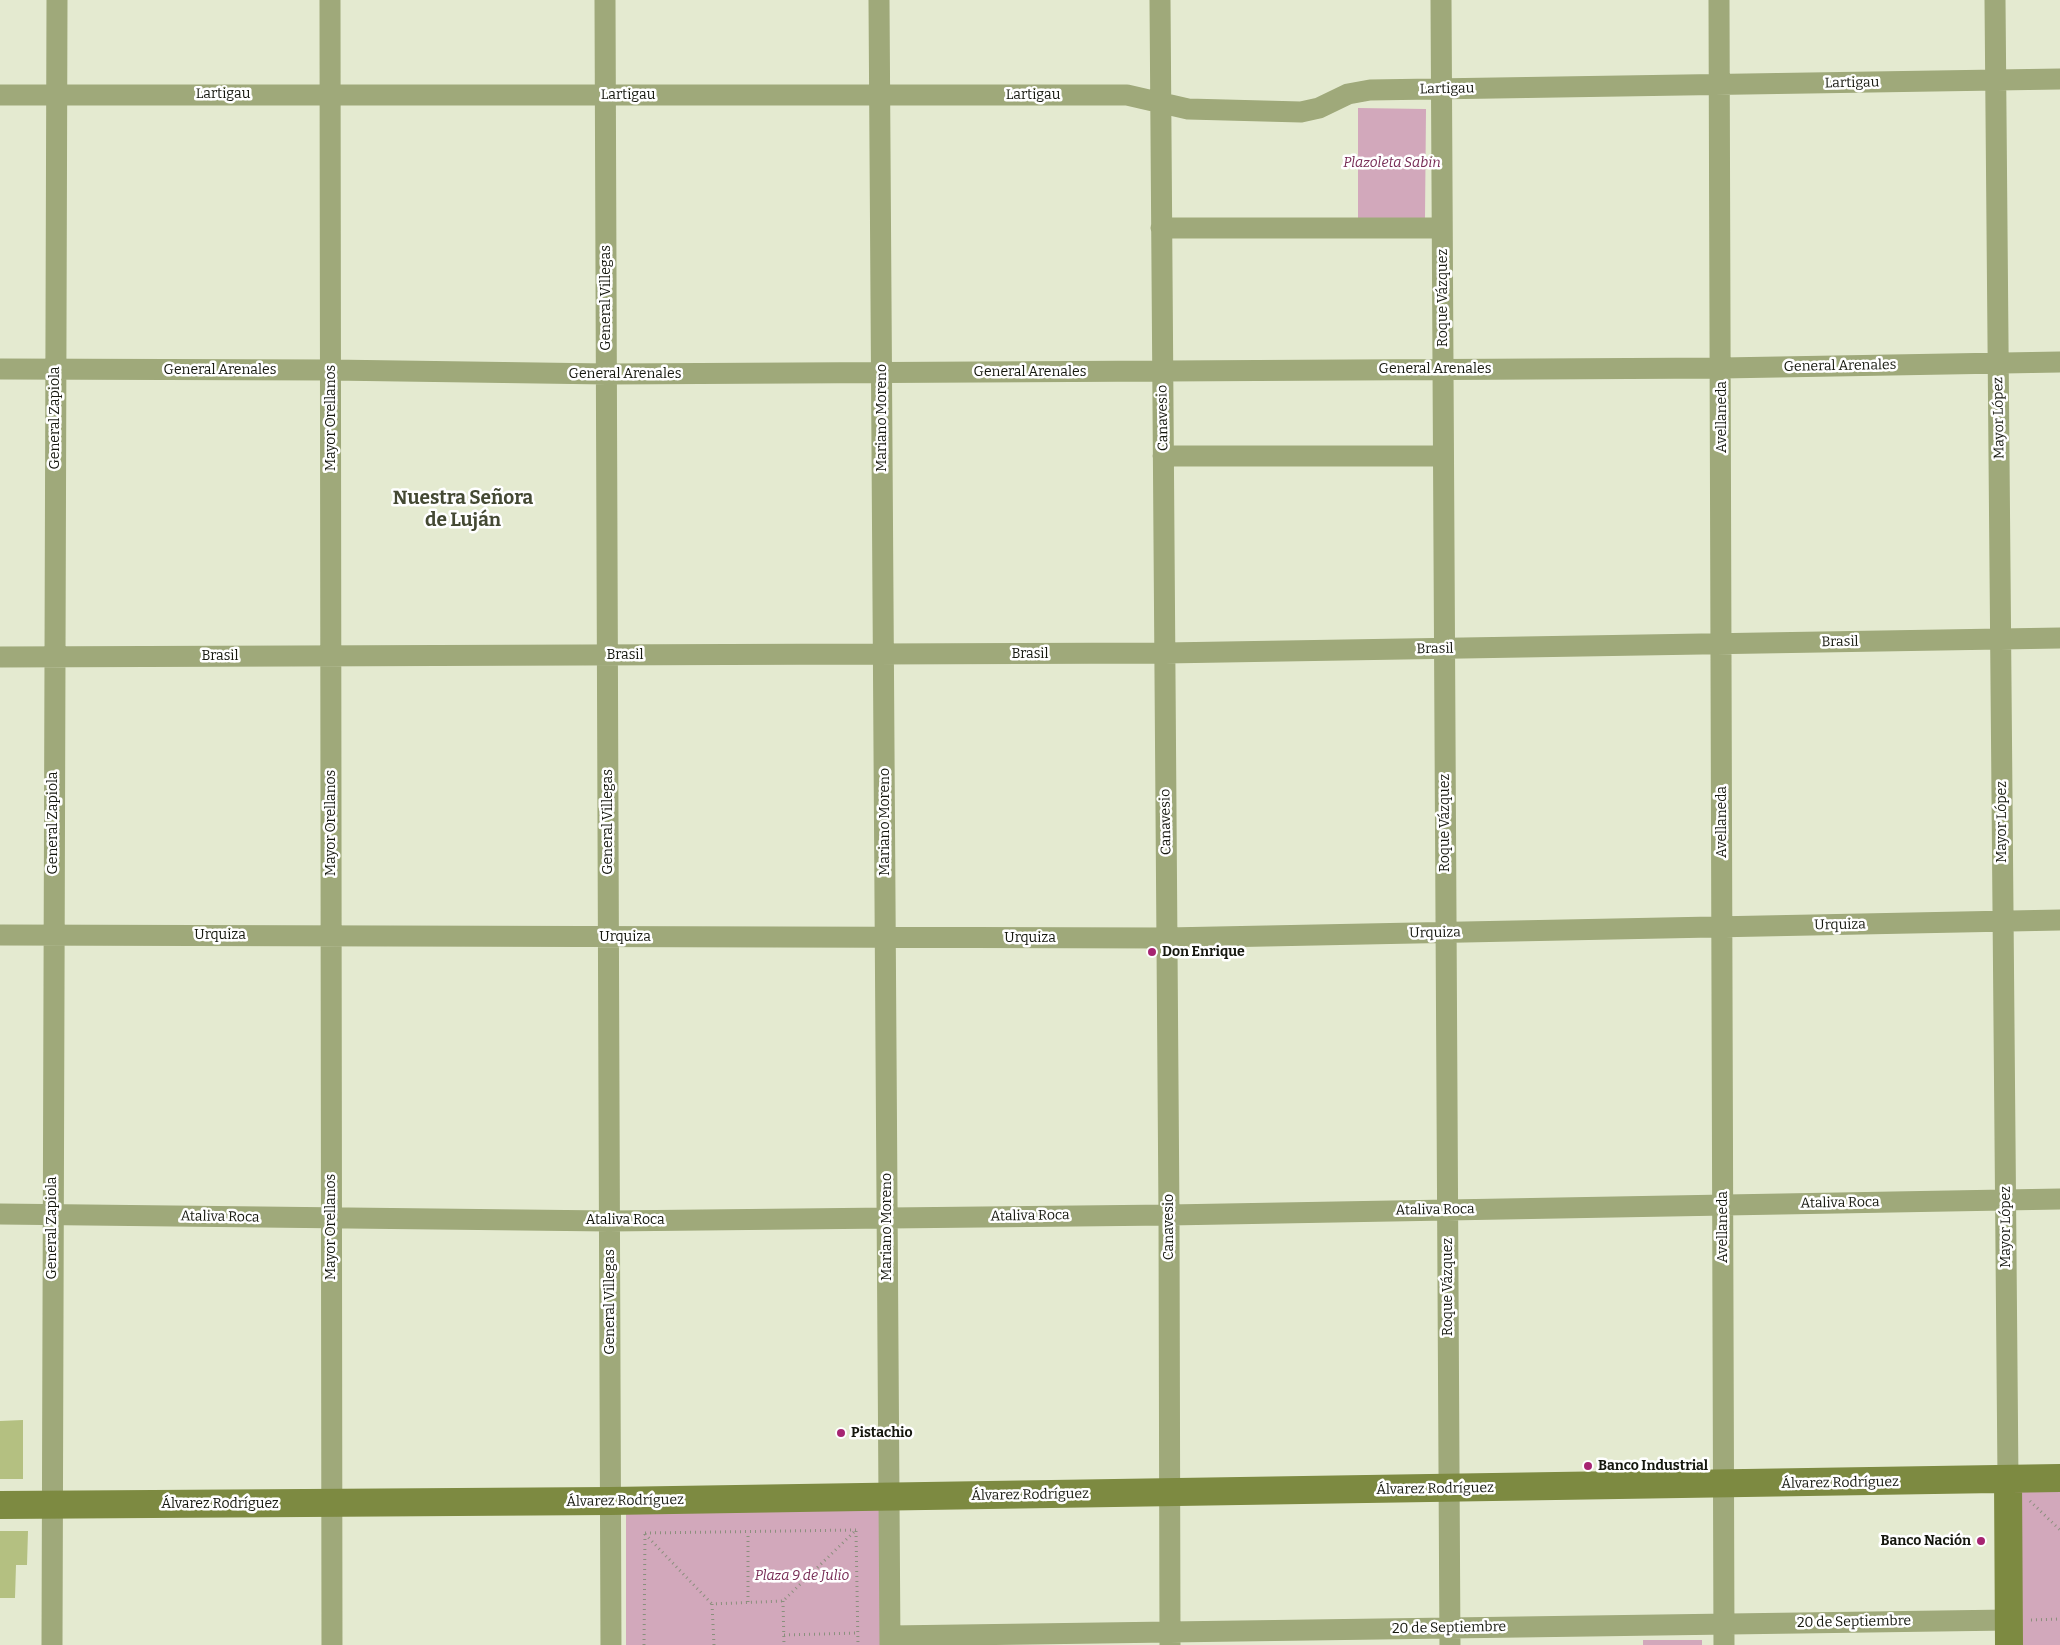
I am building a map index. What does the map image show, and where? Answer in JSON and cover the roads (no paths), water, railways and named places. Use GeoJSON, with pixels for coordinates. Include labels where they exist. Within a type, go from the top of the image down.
{"type":"FeatureCollection","features":[{"type":"Feature","properties":{"kind":"main road","name":"Álvarez Rodríguez"},"geometry":{"type":"LineString","coordinates":[[0,1505],[610,1501],[1724,1485],[2060,1478]]}},
{"type":"Feature","properties":{"kind":"main road","name":"Mayor López"},"geometry":{"type":"LineString","coordinates":[[2008,1479],[2009,1632]]}},
{"type":"Feature","properties":{"kind":"street","name":"General Zapiola"},"geometry":{"type":"LineString","coordinates":[[52,1645],[51,1215],[57,0]]}},
{"type":"Feature","properties":{"kind":"street","name":"Mayor Orellanos"},"geometry":{"type":"LineString","coordinates":[[330,0],[332,1645]]}},
{"type":"Feature","properties":{"kind":"street","name":"General Villegas"},"geometry":{"type":"LineString","coordinates":[[605,0],[611,1645]]}},
{"type":"Feature","properties":{"kind":"street","name":"Mariano Moreno"},"geometry":{"type":"LineString","coordinates":[[879,0],[890,1640]]}},
{"type":"Feature","properties":{"kind":"street","name":"Canavesio"},"geometry":{"type":"LineString","coordinates":[[1160,0],[1170,1214],[1170,1638]]}},
{"type":"Feature","properties":{"kind":"street","name":"Roque Vázquez"},"geometry":{"type":"LineString","coordinates":[[1441,0],[1450,1636]]}},
{"type":"Feature","properties":{"kind":"street","name":"Avellaneda"},"geometry":{"type":"LineString","coordinates":[[1719,0],[1722,368],[1724,1635]]}},
{"type":"Feature","properties":{"kind":"street","name":"Mayor López"},"geometry":{"type":"LineString","coordinates":[[1995,0],[2008,1479]]}},
{"type":"Feature","properties":{"kind":"street","name":"Lartigau"},"geometry":{"type":"LineString","coordinates":[[0,95],[330,93],[1126,95],[1188,109],[1301,112],[1319,108],[1360,91],[2060,79]]}},
{"type":"Feature","properties":{"kind":"street"},"geometry":{"type":"LineString","coordinates":[[1161,228],[1442,228]]}},
{"type":"Feature","properties":{"kind":"street","name":"General Arenales"},"geometry":{"type":"LineString","coordinates":[[0,369],[331,370],[607,374],[1722,368],[2060,362]]}},
{"type":"Feature","properties":{"kind":"street"},"geometry":{"type":"LineString","coordinates":[[1163,456],[1443,456]]}},
{"type":"Feature","properties":{"kind":"street","name":"Brasil"},"geometry":{"type":"LineString","coordinates":[[0,657],[1165,653],[2060,638]]}},
{"type":"Feature","properties":{"kind":"street","name":"Urquiza"},"geometry":{"type":"LineString","coordinates":[[0,934],[1167,938],[2060,920]]}},
{"type":"Feature","properties":{"kind":"street","name":"Ataliva Roca"},"geometry":{"type":"LineString","coordinates":[[0,1214],[609,1221],[1448,1210],[2060,1198]]}},
{"type":"Feature","properties":{"kind":"street","name":"20 de Septiembre"},"geometry":{"type":"LineString","coordinates":[[890,1640],[2009,1632]]}},
{"type":"Feature","properties":{"kind":"place","name":"Don Enrique"},"geometry":{"type":"Point","coordinates":[1152,952]}},
{"type":"Feature","properties":{"kind":"place","name":"Pistachio"},"geometry":{"type":"Point","coordinates":[841,1433]}},
{"type":"Feature","properties":{"kind":"place","name":"Banco Industrial"},"geometry":{"type":"Point","coordinates":[1588,1466]}},
{"type":"Feature","properties":{"kind":"place","name":"Banco Nación"},"geometry":{"type":"Point","coordinates":[1981,1541]}},
{"type":"Feature","properties":{"kind":"district","name":"Nuestra Señora de Luján"},"geometry":{"type":"Point","coordinates":[463,510]}},
{"type":"Feature","properties":{"kind":"park label","name":"Plazoleta Sabin"},"geometry":{"type":"Point","coordinates":[1392,163]}},
{"type":"Feature","properties":{"kind":"park label","name":"Plaza 9 de Julio"},"geometry":{"type":"Point","coordinates":[802,1576]}}]}
